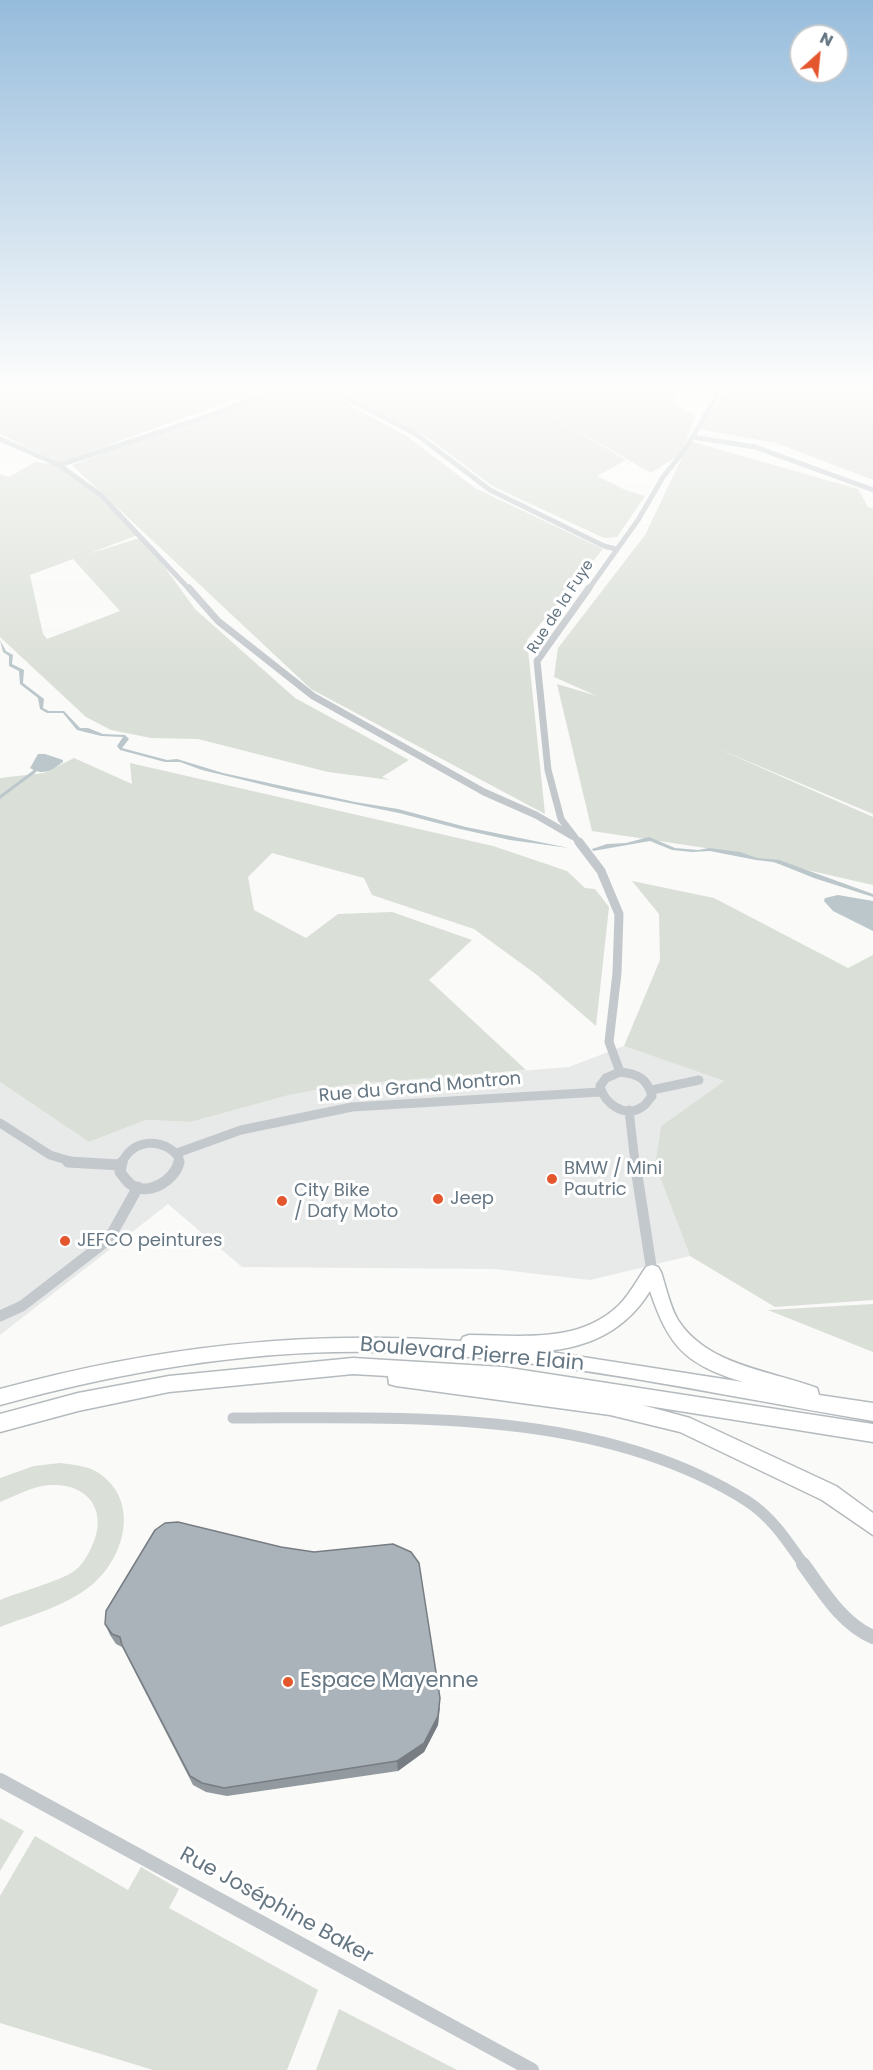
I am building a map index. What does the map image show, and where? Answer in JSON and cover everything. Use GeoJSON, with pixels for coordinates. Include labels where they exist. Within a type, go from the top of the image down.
{"type":"FeatureCollection","features":[{"type":"Feature","properties":{"kind":"main road"},"geometry":{"type":"LineString","coordinates":[[403,1345],[556,1342],[592,1335],[609,1326],[627,1310],[651,1272]]}},
{"type":"Feature","properties":{"kind":"main road"},"geometry":{"type":"LineString","coordinates":[[651,1272],[670,1323],[693,1351],[729,1369],[869,1412]]}},
{"type":"Feature","properties":{"kind":"main road","name":"Boulevard Pierre Elain"},"geometry":{"type":"LineString","coordinates":[[0,1397],[104,1371],[186,1356],[257,1348],[403,1345],[567,1362],[869,1412]]}},
{"type":"Feature","properties":{"kind":"main road","name":"Boulevard Pierre Elain"},"geometry":{"type":"LineString","coordinates":[[0,1423],[78,1402],[169,1384],[353,1366],[503,1375],[873,1433]]}},
{"type":"Feature","properties":{"kind":"main road"},"geometry":{"type":"LineString","coordinates":[[319,1370],[514,1392],[610,1406],[683,1424],[829,1492],[873,1526]]}},
{"type":"Feature","properties":{"kind":"street"},"geometry":{"type":"LineString","coordinates":[[83,484],[110,504],[140,534],[218,621],[313,696],[484,792],[536,814],[576,839]]}},
{"type":"Feature","properties":{"kind":"street"},"geometry":{"type":"LineString","coordinates":[[482,484],[490,490],[604,546],[616,549]]}},
{"type":"Feature","properties":{"kind":"street","name":"Rue de la Fuye"},"geometry":{"type":"LineString","coordinates":[[620,1072],[609,1042],[617,973],[620,914],[601,871],[561,819],[548,770],[537,661],[638,520],[659,484]]}},
{"type":"Feature","properties":{"kind":"street"},"geometry":{"type":"LineString","coordinates":[[856,484],[873,490]]}},
{"type":"Feature","properties":{"kind":"street"},"geometry":{"type":"LineString","coordinates":[[620,1072],[629,1072],[644,1078],[652,1090],[649,1102],[637,1109],[629,1110],[607,1103],[600,1092],[600,1086],[607,1077],[620,1072]]}},
{"type":"Feature","properties":{"kind":"street"},"geometry":{"type":"LineString","coordinates":[[652,1090],[699,1080]]}},
{"type":"Feature","properties":{"kind":"street","name":"Rue du Grand Montron"},"geometry":{"type":"LineString","coordinates":[[177,1153],[241,1130],[352,1107],[600,1092]]}},
{"type":"Feature","properties":{"kind":"street"},"geometry":{"type":"LineString","coordinates":[[629,1110],[640,1205],[651,1272]]}},
{"type":"Feature","properties":{"kind":"street"},"geometry":{"type":"LineString","coordinates":[[0,1123],[50,1155],[72,1163],[120,1165]]}},
{"type":"Feature","properties":{"kind":"street"},"geometry":{"type":"LineString","coordinates":[[146,1143],[165,1144],[177,1153],[179,1166],[172,1178],[156,1187],[138,1187],[124,1179],[120,1165],[129,1151],[146,1143]]}},
{"type":"Feature","properties":{"kind":"street"},"geometry":{"type":"LineString","coordinates":[[0,1316],[22,1306],[104,1243],[118,1226],[138,1187]]}},
{"type":"Feature","properties":{"kind":"street"},"geometry":{"type":"LineString","coordinates":[[233,1418],[429,1418],[470,1421],[586,1438],[672,1462],[747,1502],[777,1527],[836,1609],[858,1630],[873,1637]]}},
{"type":"Feature","properties":{"kind":"street"},"geometry":{"type":"LineString","coordinates":[[858,1630],[873,1631]]}},
{"type":"Feature","properties":{"kind":"street","name":"Rue Joséphine Baker"},"geometry":{"type":"LineString","coordinates":[[0,1779],[532,2070]]}},
{"type":"Feature","properties":{"kind":"shaded area"},"geometry":{"type":"Polygon","coordinates":[[[0,484],[85,484],[102,496],[140,534],[88,554],[143,537],[195,609],[295,698],[409,760],[382,777],[390,780],[328,772],[198,739],[151,738],[111,730],[86,717],[0,637],[0,484]],[[73,559],[30,575],[43,634],[47,639],[120,611],[73,559]]]}},
{"type":"Feature","properties":{"kind":"shaded area"},"geometry":{"type":"Polygon","coordinates":[[[92,484],[469,484],[603,549],[527,640],[545,814],[311,689],[92,484]]]}},
{"type":"Feature","properties":{"kind":"shaded area"},"geometry":{"type":"Polygon","coordinates":[[[489,484],[612,484],[645,496],[617,537],[604,538],[489,484]]]}},
{"type":"Feature","properties":{"kind":"shaded area"},"geometry":{"type":"Polygon","coordinates":[[[670,484],[839,484],[858,489],[868,507],[873,508],[873,814],[714,747],[873,817],[873,885],[719,850],[592,831],[557,684],[597,696],[554,677],[558,648],[645,535],[670,484]]]}},
{"type":"Feature","properties":{"kind":"shaded area"},"geometry":{"type":"Polygon","coordinates":[[[0,640],[6,651],[13,655],[12,664],[24,670],[23,683],[44,699],[43,708],[49,711],[64,711],[80,728],[88,728],[103,734],[125,735],[129,739],[122,748],[167,760],[177,759],[223,773],[355,802],[398,809],[466,827],[569,848],[510,840],[399,813],[289,791],[202,770],[180,762],[165,762],[120,750],[117,746],[123,737],[101,736],[77,730],[63,713],[47,713],[40,709],[38,698],[20,684],[19,671],[9,666],[9,656],[3,652],[0,640]]]}},
{"type":"Feature","properties":{"kind":"shaded area"},"geometry":{"type":"Polygon","coordinates":[[[38,754],[45,754],[63,760],[63,762],[55,768],[39,772],[30,768],[38,754]]]}},
{"type":"Feature","properties":{"kind":"shaded area"},"geometry":{"type":"Polygon","coordinates":[[[74,758],[132,784],[130,763],[493,846],[567,871],[585,888],[595,889],[609,907],[596,1026],[537,975],[474,929],[372,895],[364,878],[272,853],[248,877],[254,910],[306,938],[338,914],[392,912],[472,940],[429,980],[526,1070],[344,1085],[289,1095],[191,1122],[146,1120],[89,1142],[0,1082],[0,778],[44,773],[74,758]]]}},
{"type":"Feature","properties":{"kind":"shaded area"},"geometry":{"type":"Polygon","coordinates":[[[649,837],[675,848],[698,850],[709,848],[779,860],[873,894],[873,897],[774,862],[710,851],[672,850],[650,841],[593,851],[592,849],[607,844],[626,843],[649,837]]]}},
{"type":"Feature","properties":{"kind":"shaded area"},"geometry":{"type":"Polygon","coordinates":[[[632,881],[714,898],[848,968],[873,955],[873,1300],[775,1307],[690,1256],[655,1164],[661,1126],[724,1081],[624,1046],[660,960],[659,914],[632,881]]]}},
{"type":"Feature","properties":{"kind":"shaded area"},"geometry":{"type":"Polygon","coordinates":[[[838,895],[873,901],[873,931],[833,911],[824,901],[825,898],[838,895]]]}},
{"type":"Feature","properties":{"kind":"shaded area"},"geometry":{"type":"Polygon","coordinates":[[[624,1046],[724,1081],[661,1126],[655,1164],[690,1256],[590,1280],[494,1269],[242,1267],[168,1204],[0,1335],[0,1082],[89,1142],[146,1120],[191,1122],[289,1095],[344,1085],[569,1067],[624,1046]]]}},
{"type":"Feature","properties":{"kind":"shaded area"},"geometry":{"type":"Polygon","coordinates":[[[873,1304],[873,1352],[768,1310],[873,1304]]]}},
{"type":"Feature","properties":{"kind":"shaded area"},"geometry":{"type":"Polygon","coordinates":[[[60,1463],[94,1470],[115,1488],[124,1516],[120,1545],[105,1571],[85,1590],[50,1609],[0,1627],[0,1600],[73,1572],[82,1564],[92,1546],[98,1522],[96,1512],[86,1495],[77,1489],[45,1485],[0,1502],[0,1478],[34,1466],[60,1463]]]}},
{"type":"Feature","properties":{"kind":"shaded area"},"geometry":{"type":"Polygon","coordinates":[[[0,1818],[24,1831],[0,1871],[0,1818]]]}},
{"type":"Feature","properties":{"kind":"shaded area"},"geometry":{"type":"Polygon","coordinates":[[[35,1836],[128,1890],[141,1867],[179,1889],[169,1908],[318,1990],[287,2070],[153,2070],[0,2023],[0,1896],[35,1836]]]}},
{"type":"Feature","properties":{"kind":"shaded area"},"geometry":{"type":"Polygon","coordinates":[[[339,2009],[457,2070],[316,2070],[339,2009]]]}},
{"type":"Feature","properties":{"kind":"building","name":"Espace Mayenne"},"geometry":{"type":"Polygon","coordinates":[[[178,1522],[281,1547],[314,1552],[393,1544],[411,1552],[419,1563],[440,1698],[438,1716],[424,1743],[397,1761],[224,1788],[202,1783],[190,1776],[122,1645],[120,1637],[112,1634],[105,1624],[106,1611],[155,1530],[165,1523],[178,1522]]]}},
{"type":"Feature","properties":{"kind":"waterway"},"geometry":{"type":"LineString","coordinates":[[0,797],[35,771]]}},
{"type":"Feature","properties":{"kind":"place","name":"BMW / Mini Pautric"},"geometry":{"type":"Point","coordinates":[552,1179]}},
{"type":"Feature","properties":{"kind":"place","name":"Jeep"},"geometry":{"type":"Point","coordinates":[438,1199]}},
{"type":"Feature","properties":{"kind":"place","name":"City Bike / Dafy Moto"},"geometry":{"type":"Point","coordinates":[282,1201]}},
{"type":"Feature","properties":{"kind":"place","name":"JEFCO peintures"},"geometry":{"type":"Point","coordinates":[65,1241]}},
{"type":"Feature","properties":{"kind":"place","name":"Espace Mayenne"},"geometry":{"type":"Point","coordinates":[288,1682]}}]}
